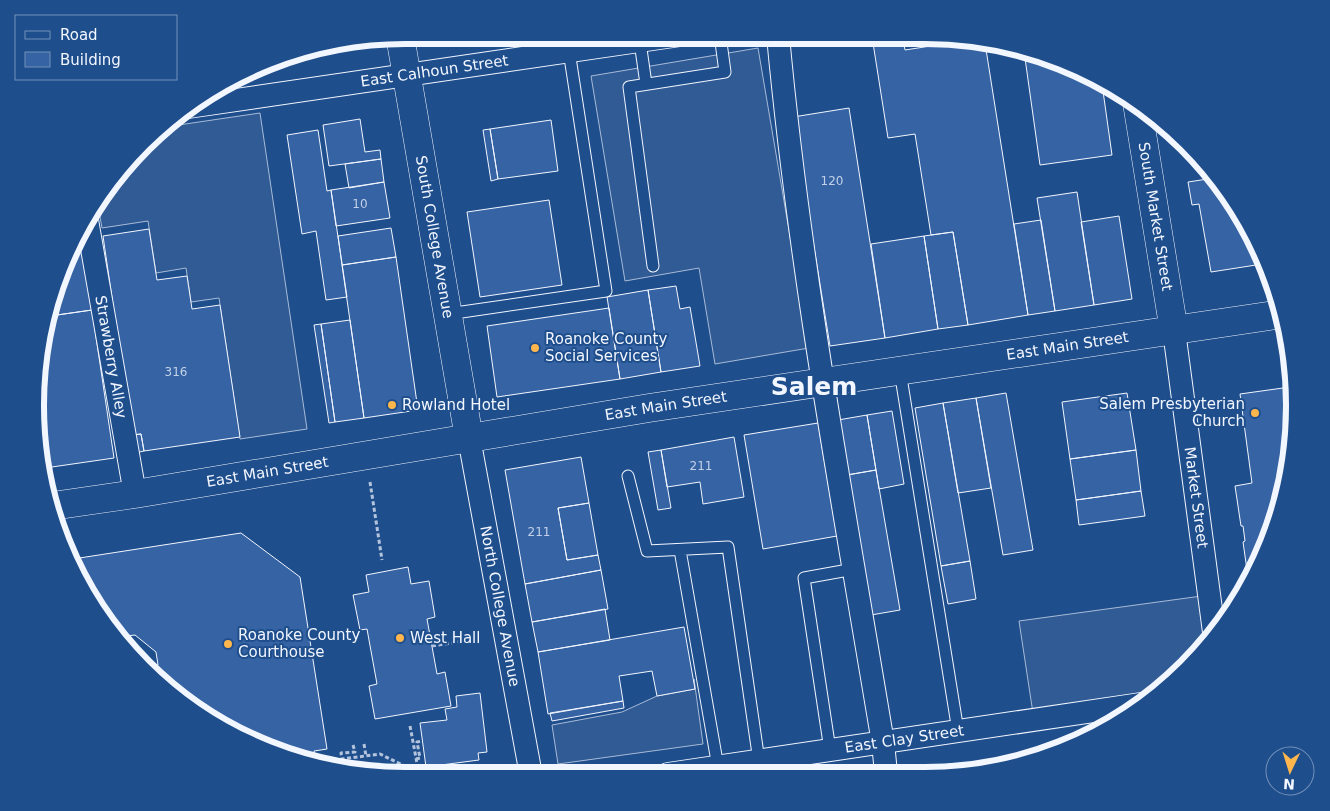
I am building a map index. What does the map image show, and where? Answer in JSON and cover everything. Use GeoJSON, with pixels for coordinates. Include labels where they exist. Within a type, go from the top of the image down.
{"type":"FeatureCollection","features":[{"type":"Feature","properties":{"kind":"main road","name":"South College Avenue"},"geometry":{"type":"LineString","coordinates":[[401,44],[470,438]]}},
{"type":"Feature","properties":{"kind":"main road","name":"South Market Street"},"geometry":{"type":"LineString","coordinates":[[1139,115],[1174,331]]}},
{"type":"Feature","properties":{"kind":"main road","name":"East Main Street"},"geometry":{"type":"LineString","coordinates":[[58,505],[135,494],[649,408],[1275,315]]}},
{"type":"Feature","properties":{"kind":"street","name":"East Calhoun Street"},"geometry":{"type":"LineString","coordinates":[[206,104],[624,44]]}},
{"type":"Feature","properties":{"kind":"street"},"geometry":{"type":"LineString","coordinates":[[779,44],[787,134],[822,382],[883,743],[885,767]]}},
{"type":"Feature","properties":{"kind":"street","name":"Strawberry Alley"},"geometry":{"type":"LineString","coordinates":[[89,231],[135,494]]}},
{"type":"Feature","properties":{"kind":"street","name":"Market Street"},"geometry":{"type":"LineString","coordinates":[[1174,331],[1213,623]]}},
{"type":"Feature","properties":{"kind":"street","name":"North College Avenue"},"geometry":{"type":"LineString","coordinates":[[470,438],[530,767]]}},
{"type":"Feature","properties":{"kind":"street","name":"East Clay Street"},"geometry":{"type":"LineString","coordinates":[[718,767],[1125,706]]}},
{"type":"Feature","properties":{"kind":"lane"},"geometry":{"type":"LineString","coordinates":[[640,44],[646,84]]}},
{"type":"Feature","properties":{"kind":"lane"},"geometry":{"type":"LineString","coordinates":[[653,266],[629,87],[725,72],[721,44]]}},
{"type":"Feature","properties":{"kind":"lane"},"geometry":{"type":"LineString","coordinates":[[448,314],[606,291],[569,51]]}},
{"type":"Feature","properties":{"kind":"lane"},"geometry":{"type":"LineString","coordinates":[[900,371],[958,731]]}},
{"type":"Feature","properties":{"kind":"lane"},"geometry":{"type":"LineString","coordinates":[[628,476],[647,552],[728,547],[759,760]]}},
{"type":"Feature","properties":{"kind":"lane"},"geometry":{"type":"LineString","coordinates":[[680,550],[718,767]]}},
{"type":"Feature","properties":{"kind":"lane"},"geometry":{"type":"LineString","coordinates":[[830,750],[804,578],[854,569]]}},
{"type":"Feature","properties":{"kind":"path"},"geometry":{"type":"LineString","coordinates":[[366,456],[382,560]]}},
{"type":"Feature","properties":{"kind":"path"},"geometry":{"type":"LineString","coordinates":[[432,646],[505,634]]}},
{"type":"Feature","properties":{"kind":"path"},"geometry":{"type":"LineString","coordinates":[[410,726],[418,767]]}},
{"type":"Feature","properties":{"kind":"path"},"geometry":{"type":"LineString","coordinates":[[416,759],[420,758],[417,742],[422,741]]}},
{"type":"Feature","properties":{"kind":"path"},"geometry":{"type":"LineString","coordinates":[[364,744],[366,756]]}},
{"type":"Feature","properties":{"kind":"path"},"geometry":{"type":"LineString","coordinates":[[353,745],[355,752],[341,753],[342,759],[380,754],[405,767]]}},
{"type":"Feature","properties":{"kind":"shaded area"},"geometry":{"type":"Polygon","coordinates":[[[758,48],[809,348],[715,364],[699,268],[625,281],[591,76],[758,48]]]}},
{"type":"Feature","properties":{"kind":"shaded area"},"geometry":{"type":"Polygon","coordinates":[[[260,113],[307,429],[240,439],[219,298],[191,302],[186,268],[156,273],[148,221],[102,228],[99,214],[119,185],[150,150],[178,125],[260,113]]]}},
{"type":"Feature","properties":{"kind":"shaded area"},"geometry":{"type":"Polygon","coordinates":[[[1209,595],[1213,623],[1196,644],[1163,677],[1124,707],[1034,720],[1019,621],[1209,595]]]}},
{"type":"Feature","properties":{"kind":"shaded area"},"geometry":{"type":"Polygon","coordinates":[[[694,679],[703,744],[558,764],[552,725],[622,712],[657,696],[695,689],[694,679]]]}},
{"type":"Feature","properties":{"kind":"building"},"geometry":{"type":"Polygon","coordinates":[[[873,44],[904,44],[905,50],[939,45],[986,49],[1028,315],[968,325],[953,232],[931,235],[915,134],[888,138],[873,44]]]}},
{"type":"Feature","properties":{"kind":"building"},"geometry":{"type":"Polygon","coordinates":[[[1025,58],[1063,71],[1103,91],[1112,155],[1040,165],[1025,58]]]}},
{"type":"Feature","properties":{"kind":"building"},"geometry":{"type":"Polygon","coordinates":[[[849,108],[885,338],[830,346],[793,117],[849,108]]]}},
{"type":"Feature","properties":{"kind":"building"},"geometry":{"type":"Polygon","coordinates":[[[360,119],[365,152],[380,150],[381,159],[329,166],[323,125],[360,119]]]}},
{"type":"Feature","properties":{"kind":"building"},"geometry":{"type":"Polygon","coordinates":[[[551,120],[558,171],[498,179],[490,129],[551,120]]]}},
{"type":"Feature","properties":{"kind":"building"},"geometry":{"type":"Polygon","coordinates":[[[490,129],[498,179],[491,181],[483,130],[490,129]]]}},
{"type":"Feature","properties":{"kind":"building"},"geometry":{"type":"Polygon","coordinates":[[[318,130],[327,191],[331,190],[347,297],[326,300],[316,231],[302,234],[287,135],[318,130]]]}},
{"type":"Feature","properties":{"kind":"building"},"geometry":{"type":"Polygon","coordinates":[[[381,159],[384,182],[349,188],[345,164],[381,159]]]}},
{"type":"Feature","properties":{"kind":"building"},"geometry":{"type":"Polygon","coordinates":[[[1206,179],[1211,185],[1238,225],[1255,259],[1256,265],[1211,272],[1199,204],[1192,205],[1188,182],[1206,179]]]}},
{"type":"Feature","properties":{"kind":"building"},"geometry":{"type":"Polygon","coordinates":[[[384,182],[390,218],[336,226],[331,190],[384,182]]]}},
{"type":"Feature","properties":{"kind":"building"},"geometry":{"type":"Polygon","coordinates":[[[1077,192],[1094,305],[1055,311],[1037,198],[1077,192]]]}},
{"type":"Feature","properties":{"kind":"building"},"geometry":{"type":"Polygon","coordinates":[[[549,200],[562,285],[480,297],[467,212],[549,200]]]}},
{"type":"Feature","properties":{"kind":"building"},"geometry":{"type":"Polygon","coordinates":[[[1119,216],[1132,299],[1094,305],[1081,222],[1119,216]]]}},
{"type":"Feature","properties":{"kind":"building"},"geometry":{"type":"Polygon","coordinates":[[[1041,220],[1055,311],[1028,315],[1014,224],[1041,220]]]}},
{"type":"Feature","properties":{"kind":"building"},"geometry":{"type":"Polygon","coordinates":[[[391,228],[396,257],[342,265],[338,236],[391,228]]]}},
{"type":"Feature","properties":{"kind":"building"},"geometry":{"type":"Polygon","coordinates":[[[149,229],[157,280],[187,276],[192,309],[220,305],[240,437],[144,451],[141,434],[132,435],[103,236],[149,229]]]}},
{"type":"Feature","properties":{"kind":"building"},"geometry":{"type":"Polygon","coordinates":[[[953,232],[968,325],[938,329],[924,236],[953,232]]]}},
{"type":"Feature","properties":{"kind":"building"},"geometry":{"type":"Polygon","coordinates":[[[924,236],[938,329],[885,338],[871,244],[924,236]]]}},
{"type":"Feature","properties":{"kind":"building"},"geometry":{"type":"Polygon","coordinates":[[[82,243],[92,310],[55,315],[71,267],[82,243]]]}},
{"type":"Feature","properties":{"kind":"building"},"geometry":{"type":"Polygon","coordinates":[[[396,257],[418,410],[364,418],[342,265],[396,257]]]}},
{"type":"Feature","properties":{"kind":"building"},"geometry":{"type":"Polygon","coordinates":[[[676,286],[680,309],[690,307],[700,366],[661,372],[648,290],[676,286]]]}},
{"type":"Feature","properties":{"kind":"building"},"geometry":{"type":"Polygon","coordinates":[[[648,290],[661,372],[620,379],[607,297],[648,290]]]}},
{"type":"Feature","properties":{"kind":"building"},"geometry":{"type":"Polygon","coordinates":[[[609,308],[620,379],[497,397],[487,326],[609,308]]]}},
{"type":"Feature","properties":{"kind":"building"},"geometry":{"type":"Polygon","coordinates":[[[92,310],[114,458],[49,467],[44,406],[47,358],[55,315],[92,310]]]}},
{"type":"Feature","properties":{"kind":"building"},"geometry":{"type":"Polygon","coordinates":[[[350,320],[364,418],[335,422],[321,324],[350,320]]]}},
{"type":"Feature","properties":{"kind":"building"},"geometry":{"type":"Polygon","coordinates":[[[321,324],[335,422],[329,423],[314,325],[321,324]]]}},
{"type":"Feature","properties":{"kind":"building"},"geometry":{"type":"Polygon","coordinates":[[[1285,388],[1285,429],[1279,476],[1267,522],[1247,569],[1243,526],[1241,526],[1235,486],[1252,483],[1240,394],[1285,388]]]}},
{"type":"Feature","properties":{"kind":"building"},"geometry":{"type":"Polygon","coordinates":[[[1006,393],[1033,550],[1003,555],[976,398],[1006,393]]]}},
{"type":"Feature","properties":{"kind":"building"},"geometry":{"type":"Polygon","coordinates":[[[1127,393],[1136,450],[1070,459],[1062,402],[1127,393]]]}},
{"type":"Feature","properties":{"kind":"building"},"geometry":{"type":"Polygon","coordinates":[[[976,398],[991,488],[958,493],[943,403],[976,398]]]}},
{"type":"Feature","properties":{"kind":"building"},"geometry":{"type":"Polygon","coordinates":[[[943,403],[970,561],[941,566],[915,408],[943,403]]]}},
{"type":"Feature","properties":{"kind":"building"},"geometry":{"type":"Polygon","coordinates":[[[892,411],[904,484],[879,489],[867,415],[892,411]]]}},
{"type":"Feature","properties":{"kind":"building"},"geometry":{"type":"Polygon","coordinates":[[[867,415],[876,470],[847,475],[838,420],[867,415]]]}},
{"type":"Feature","properties":{"kind":"building"},"geometry":{"type":"Polygon","coordinates":[[[818,423],[837,536],[763,549],[744,435],[818,423]]]}},
{"type":"Feature","properties":{"kind":"building"},"geometry":{"type":"Polygon","coordinates":[[[141,434],[144,451],[135,453],[132,435],[141,434]]]}},
{"type":"Feature","properties":{"kind":"building"},"geometry":{"type":"Polygon","coordinates":[[[734,437],[744,497],[703,504],[700,482],[667,487],[661,450],[734,437]]]}},
{"type":"Feature","properties":{"kind":"building"},"geometry":{"type":"Polygon","coordinates":[[[661,450],[671,508],[658,510],[648,452],[661,450]]]}},
{"type":"Feature","properties":{"kind":"building"},"geometry":{"type":"Polygon","coordinates":[[[1136,450],[1141,491],[1076,500],[1070,459],[1136,450]]]}},
{"type":"Feature","properties":{"kind":"building"},"geometry":{"type":"Polygon","coordinates":[[[581,457],[589,503],[558,508],[567,560],[598,555],[601,570],[525,584],[505,470],[581,457]]]}},
{"type":"Feature","properties":{"kind":"building"},"geometry":{"type":"Polygon","coordinates":[[[876,470],[900,610],[871,615],[847,475],[876,470]]]}},
{"type":"Feature","properties":{"kind":"building"},"geometry":{"type":"Polygon","coordinates":[[[1141,491],[1145,516],[1079,525],[1076,500],[1141,491]]]}},
{"type":"Feature","properties":{"kind":"building"},"geometry":{"type":"Polygon","coordinates":[[[589,503],[598,555],[567,560],[558,508],[589,503]]]}},
{"type":"Feature","properties":{"kind":"building","name":"Roanoke County Courthouse"},"geometry":{"type":"Polygon","coordinates":[[[241,533],[300,577],[327,749],[314,751],[314,756],[267,740],[225,719],[185,692],[155,666],[158,665],[156,652],[135,635],[127,636],[119,626],[92,586],[78,558],[241,533]]]}},
{"type":"Feature","properties":{"kind":"building"},"geometry":{"type":"Polygon","coordinates":[[[970,561],[976,599],[948,604],[941,566],[970,561]]]}},
{"type":"Feature","properties":{"kind":"building","name":"West Hall"},"geometry":{"type":"Polygon","coordinates":[[[408,567],[411,584],[429,581],[435,617],[427,619],[437,674],[445,672],[451,706],[375,719],[369,686],[377,684],[367,629],[360,630],[353,595],[369,592],[366,575],[408,567]]]}},
{"type":"Feature","properties":{"kind":"building"},"geometry":{"type":"Polygon","coordinates":[[[601,570],[608,609],[532,622],[525,584],[601,570]]]}},
{"type":"Feature","properties":{"kind":"building"},"geometry":{"type":"Polygon","coordinates":[[[605,609],[610,640],[538,652],[532,622],[605,609]]]}},
{"type":"Feature","properties":{"kind":"building"},"geometry":{"type":"Polygon","coordinates":[[[684,627],[695,689],[657,696],[652,671],[619,676],[623,701],[548,714],[538,652],[684,627]]]}},
{"type":"Feature","properties":{"kind":"building"},"geometry":{"type":"Polygon","coordinates":[[[480,693],[487,752],[478,753],[479,760],[426,767],[420,723],[447,720],[445,709],[457,707],[456,696],[480,693]]]}},
{"type":"Feature","properties":{"kind":"building"},"geometry":{"type":"Polygon","coordinates":[[[623,701],[624,708],[552,721],[550,713],[623,701]]]}},
{"type":"Feature","properties":{"kind":"place","name":"Roanoke County Social Services"},"geometry":{"type":"Point","coordinates":[535,348]}},
{"type":"Feature","properties":{"kind":"place","name":"Rowland Hotel"},"geometry":{"type":"Point","coordinates":[392,405]}},
{"type":"Feature","properties":{"kind":"place","name":"Salem Presbyterian Church"},"geometry":{"type":"Point","coordinates":[1255,413]}},
{"type":"Feature","properties":{"kind":"place","name":"West Hall"},"geometry":{"type":"Point","coordinates":[400,638]}},
{"type":"Feature","properties":{"kind":"place","name":"Roanoke County Courthouse"},"geometry":{"type":"Point","coordinates":[228,644]}},
{"type":"Feature","properties":{"kind":"district","name":"Salem"},"geometry":{"type":"Point","coordinates":[814,386]}}]}
